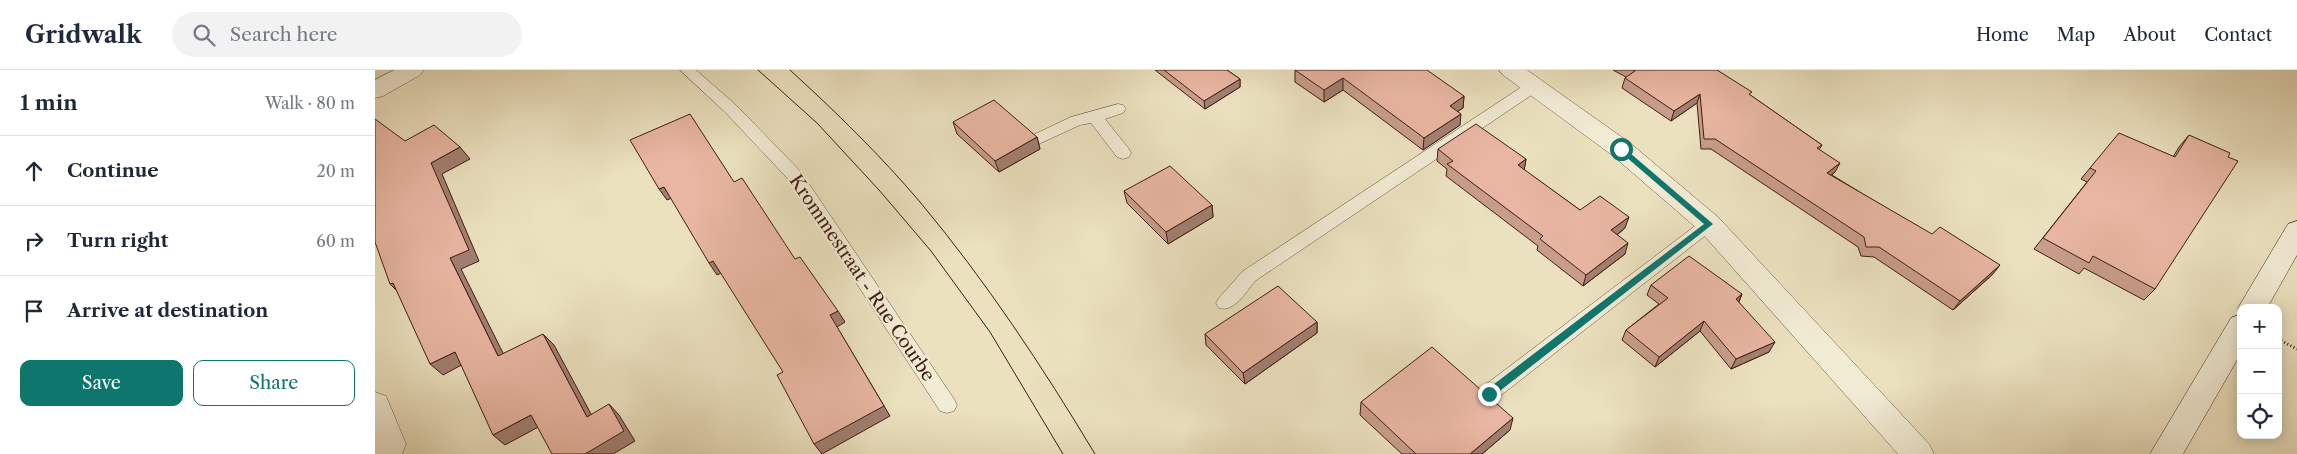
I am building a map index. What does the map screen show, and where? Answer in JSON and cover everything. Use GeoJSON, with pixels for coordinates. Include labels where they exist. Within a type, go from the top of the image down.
{"type":"FeatureCollection","features":[{"type":"Feature","properties":{"kind":"street"},"geometry":{"type":"LineString","coordinates":[[375,90],[412,70]]}},
{"type":"Feature","properties":{"kind":"street"},"geometry":{"type":"LineString","coordinates":[[1511,70],[1621,149],[1709,224],[1918,454]]}},
{"type":"Feature","properties":{"kind":"street"},"geometry":{"type":"LineString","coordinates":[[2254,304],[2297,231]]}},
{"type":"Feature","properties":{"kind":"street"},"geometry":{"type":"LineString","coordinates":[[2166,454],[2237,333]]}},
{"type":"Feature","properties":{"kind":"street"},"geometry":{"type":"LineString","coordinates":[[375,405],[390,444],[385,454]]}},
{"type":"Feature","properties":{"kind":"lane","name":"Krommestraat - Rue Courbe"},"geometry":{"type":"LineString","coordinates":[[687,70],[731,109],[795,176],[947,405]]}},
{"type":"Feature","properties":{"kind":"lane"},"geometry":{"type":"LineString","coordinates":[[1225,304],[1249,276],[1534,86]]}},
{"type":"Feature","properties":{"kind":"lane"},"geometry":{"type":"LineString","coordinates":[[1041,138],[1076,121],[1118,109]]}},
{"type":"Feature","properties":{"kind":"lane"},"geometry":{"type":"LineString","coordinates":[[1095,117],[1123,153]]}},
{"type":"Feature","properties":{"kind":"lane"},"geometry":{"type":"LineString","coordinates":[[1489,394],[1709,224]]}},
{"type":"Feature","properties":{"kind":"path"},"geometry":{"type":"LineString","coordinates":[[2282,341],[2297,348]]}},
{"type":"Feature","properties":{"kind":"building"},"geometry":{"type":"Polygon","coordinates":[[[1164,70],[1227,70],[1240,79],[1204,101],[1164,70]]]}},
{"type":"Feature","properties":{"kind":"building"},"geometry":{"type":"Polygon","coordinates":[[[1295,70],[1427,70],[1464,96],[1450,106],[1461,114],[1424,138],[1343,78],[1324,90],[1295,70]]]}},
{"type":"Feature","properties":{"kind":"building"},"geometry":{"type":"Polygon","coordinates":[[[1633,70],[1717,70],[1752,92],[1749,94],[1822,145],[1817,148],[1840,163],[1827,173],[1932,234],[1940,227],[2000,265],[1960,301],[1879,247],[1866,247],[1864,237],[1715,139],[1704,139],[1700,94],[1674,111],[1625,78],[1635,71],[1633,70]]]}},
{"type":"Feature","properties":{"kind":"building"},"geometry":{"type":"Polygon","coordinates":[[[994,100],[1037,137],[995,161],[953,122],[994,100]]]}},
{"type":"Feature","properties":{"kind":"building"},"geometry":{"type":"Polygon","coordinates":[[[690,114],[734,182],[742,178],[795,259],[800,257],[838,311],[830,315],[884,406],[814,444],[777,375],[783,372],[713,261],[709,263],[664,187],[659,189],[630,140],[690,114]]]}},
{"type":"Feature","properties":{"kind":"building"},"geometry":{"type":"Polygon","coordinates":[[[375,119],[405,141],[434,125],[460,147],[431,163],[469,250],[450,258],[498,356],[543,334],[587,417],[609,404],[624,431],[585,454],[552,454],[531,415],[493,435],[455,352],[430,364],[393,283],[390,284],[375,242],[375,119]]]}},
{"type":"Feature","properties":{"kind":"building"},"geometry":{"type":"Polygon","coordinates":[[[1476,124],[1526,159],[1518,165],[1580,210],[1600,196],[1629,217],[1611,230],[1628,243],[1586,275],[1540,239],[1543,236],[1447,164],[1453,161],[1438,149],[1476,124]]]}},
{"type":"Feature","properties":{"kind":"building"},"geometry":{"type":"Polygon","coordinates":[[[2119,133],[2175,157],[2189,135],[2230,153],[2228,157],[2238,161],[2155,289],[2093,256],[2089,263],[2043,238],[2096,171],[2090,168],[2119,133]]]}},
{"type":"Feature","properties":{"kind":"building"},"geometry":{"type":"Polygon","coordinates":[[[1170,166],[1212,205],[1166,232],[1124,191],[1170,166]]]}},
{"type":"Feature","properties":{"kind":"building"},"geometry":{"type":"Polygon","coordinates":[[[1689,256],[1742,294],[1736,299],[1775,342],[1736,359],[1704,321],[1659,357],[1626,330],[1668,298],[1651,285],[1689,256]]]}},
{"type":"Feature","properties":{"kind":"building"},"geometry":{"type":"Polygon","coordinates":[[[1278,286],[1317,322],[1243,373],[1205,334],[1278,286]]]}},
{"type":"Feature","properties":{"kind":"building"},"geometry":{"type":"Polygon","coordinates":[[[1432,347],[1513,418],[1470,454],[1416,454],[1361,402],[1432,347]]]}},
{"type":"Feature","properties":{"kind":"tram line"},"geometry":{"type":"LineString","coordinates":[[758,70],[817,123],[879,190],[931,251],[990,332],[1063,454]]}},
{"type":"Feature","properties":{"kind":"tram line"},"geometry":{"type":"LineString","coordinates":[[790,70],[841,118],[905,185],[968,262],[1055,389],[1095,454]]}},
{"type":"Feature","properties":{"kind":"route"},"geometry":{"type":"LineString","coordinates":[[1489,394],[1709,224],[1621,149]]}}]}
